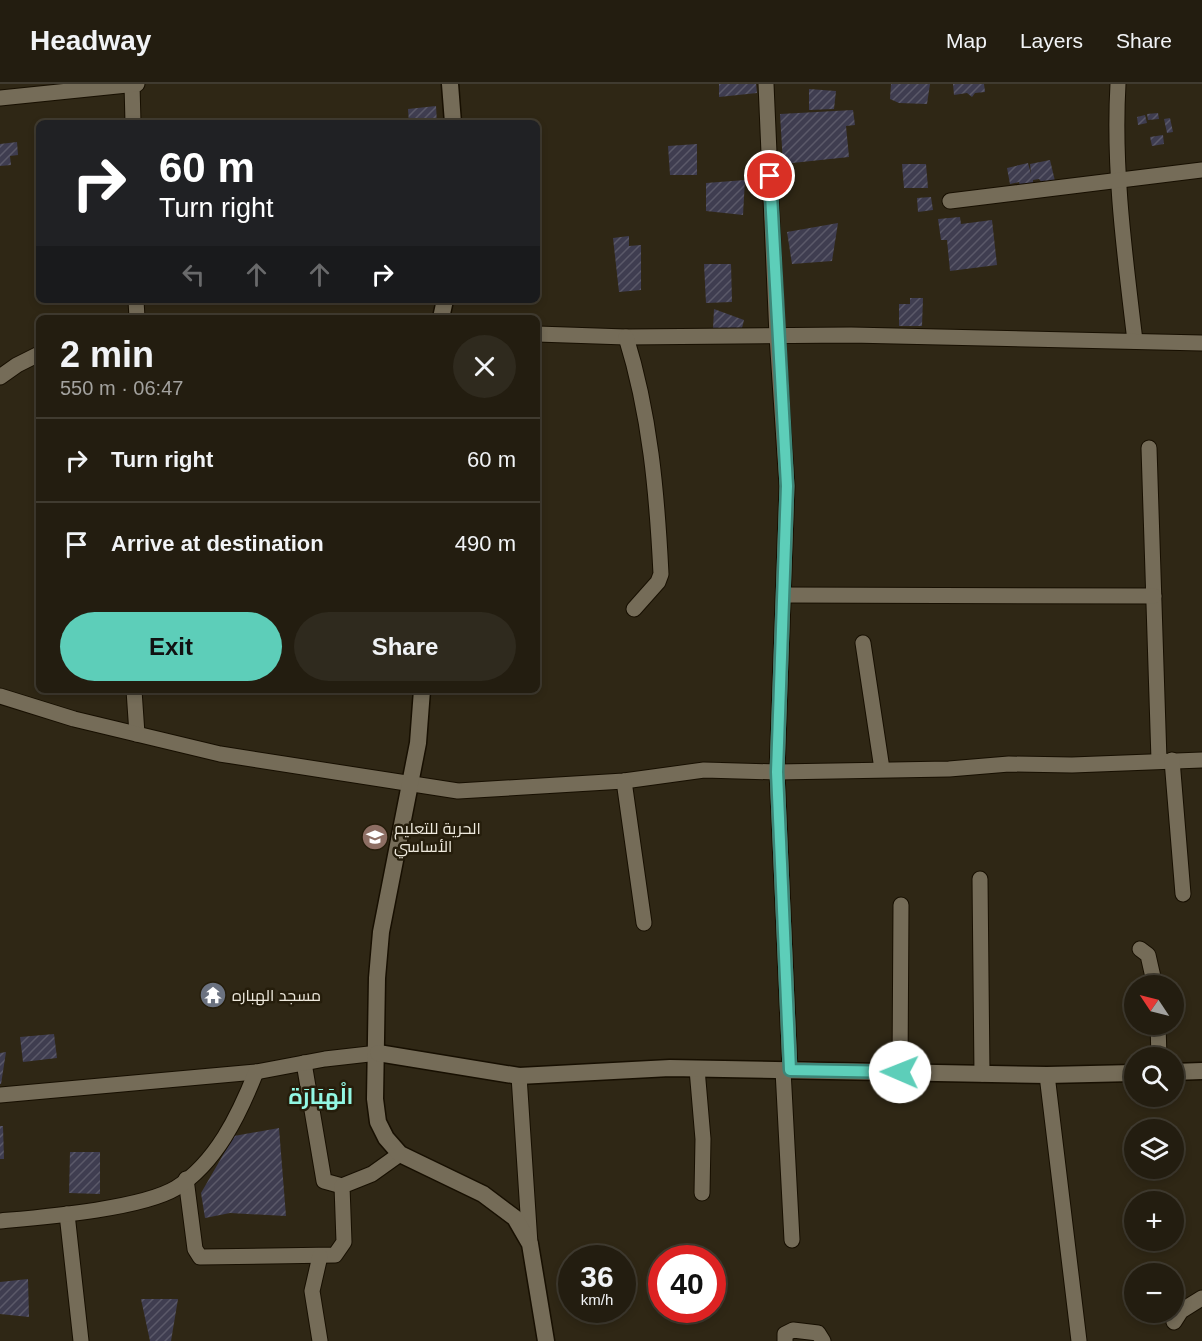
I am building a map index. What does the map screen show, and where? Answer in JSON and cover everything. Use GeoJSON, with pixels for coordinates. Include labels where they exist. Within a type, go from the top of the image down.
{"type":"FeatureCollection","features":[{"type":"Feature","properties":{"kind":"street"},"geometry":{"type":"LineString","coordinates":[[132,84],[133,120]]}},
{"type":"Feature","properties":{"kind":"street"},"geometry":{"type":"LineString","coordinates":[[0,98],[137,84]]}},
{"type":"Feature","properties":{"kind":"street"},"geometry":{"type":"LineString","coordinates":[[450,84],[453,120]]}},
{"type":"Feature","properties":{"kind":"street"},"geometry":{"type":"LineString","coordinates":[[766,84],[777,336],[787,486],[777,772],[792,1240]]}},
{"type":"Feature","properties":{"kind":"street"},"geometry":{"type":"LineString","coordinates":[[1118,84],[1115,135],[1135,341]]}},
{"type":"Feature","properties":{"kind":"street"},"geometry":{"type":"LineString","coordinates":[[950,201],[1038,192],[1118,178],[1202,170]]}},
{"type":"Feature","properties":{"kind":"street"},"geometry":{"type":"LineString","coordinates":[[540,334],[1202,343]]}},
{"type":"Feature","properties":{"kind":"street"},"geometry":{"type":"LineString","coordinates":[[626,337],[640,381],[649,429],[661,574],[634,609]]}},
{"type":"Feature","properties":{"kind":"street"},"geometry":{"type":"LineString","coordinates":[[0,378],[17,365],[36,356]]}},
{"type":"Feature","properties":{"kind":"street"},"geometry":{"type":"LineString","coordinates":[[1149,448],[1154,596],[1166,760],[1183,894]]}},
{"type":"Feature","properties":{"kind":"street"},"geometry":{"type":"LineString","coordinates":[[784,595],[1154,596]]}},
{"type":"Feature","properties":{"kind":"street"},"geometry":{"type":"LineString","coordinates":[[863,643],[882,769]]}},
{"type":"Feature","properties":{"kind":"street"},"geometry":{"type":"LineString","coordinates":[[134,693],[137,734]]}},
{"type":"Feature","properties":{"kind":"street"},"geometry":{"type":"LineString","coordinates":[[422,693],[418,743],[411,785],[381,932],[377,978],[378,1053],[375,1099],[378,1122],[386,1138],[400,1154],[495,1201],[515,1218],[530,1244]]}},
{"type":"Feature","properties":{"kind":"street"},"geometry":{"type":"LineString","coordinates":[[0,696],[74,719],[220,754],[458,791],[624,781],[704,770],[777,772],[1202,760]]}},
{"type":"Feature","properties":{"kind":"street"},"geometry":{"type":"LineString","coordinates":[[624,781],[644,923]]}},
{"type":"Feature","properties":{"kind":"street"},"geometry":{"type":"LineString","coordinates":[[980,879],[982,1074]]}},
{"type":"Feature","properties":{"kind":"street"},"geometry":{"type":"LineString","coordinates":[[900,1072],[901,905]]}},
{"type":"Feature","properties":{"kind":"street"},"geometry":{"type":"LineString","coordinates":[[1140,949],[1148,955],[1153,975]]}},
{"type":"Feature","properties":{"kind":"street"},"geometry":{"type":"LineString","coordinates":[[0,1095],[256,1072],[378,1053],[519,1076],[697,1069],[1047,1075],[1124,1073]]}},
{"type":"Feature","properties":{"kind":"street"},"geometry":{"type":"LineString","coordinates":[[304,1063],[324,1181],[342,1186],[372,1174],[400,1154]]}},
{"type":"Feature","properties":{"kind":"street"},"geometry":{"type":"LineString","coordinates":[[697,1069],[703,1139],[702,1193]]}},
{"type":"Feature","properties":{"kind":"street"},"geometry":{"type":"LineString","coordinates":[[1184,1072],[1202,1071]]}},
{"type":"Feature","properties":{"kind":"street"},"geometry":{"type":"LineString","coordinates":[[0,1221],[67,1214],[151,1198],[176,1188],[224,1138],[242,1107],[256,1072]]}},
{"type":"Feature","properties":{"kind":"street"},"geometry":{"type":"LineString","coordinates":[[1047,1075],[1078,1341]]}},
{"type":"Feature","properties":{"kind":"street"},"geometry":{"type":"LineString","coordinates":[[519,1076],[530,1244],[546,1341]]}},
{"type":"Feature","properties":{"kind":"street"},"geometry":{"type":"LineString","coordinates":[[186,1179],[195,1249],[200,1257],[335,1255],[342,1248],[342,1186]]}},
{"type":"Feature","properties":{"kind":"street"},"geometry":{"type":"LineString","coordinates":[[67,1214],[81,1341]]}},
{"type":"Feature","properties":{"kind":"street"},"geometry":{"type":"LineString","coordinates":[[320,1256],[312,1292],[320,1341]]}},
{"type":"Feature","properties":{"kind":"street"},"geometry":{"type":"LineString","coordinates":[[1184,1309],[1202,1298]]}},
{"type":"Feature","properties":{"kind":"street"},"geometry":{"type":"LineString","coordinates":[[784,1341],[785,1334],[793,1330],[818,1333],[823,1341]]}},
{"type":"Feature","properties":{"kind":"building"},"geometry":{"type":"Polygon","coordinates":[[[719,84],[756,84],[757,93],[719,97],[719,84]]]}},
{"type":"Feature","properties":{"kind":"building"},"geometry":{"type":"Polygon","coordinates":[[[891,84],[930,84],[927,104],[899,103],[890,99],[891,84]]]}},
{"type":"Feature","properties":{"kind":"building"},"geometry":{"type":"Polygon","coordinates":[[[953,84],[984,84],[985,92],[975,93],[972,97],[967,93],[954,95],[953,84]]]}},
{"type":"Feature","properties":{"kind":"building"},"geometry":{"type":"Polygon","coordinates":[[[809,89],[836,91],[834,109],[809,110],[809,89]]]}},
{"type":"Feature","properties":{"kind":"building"},"geometry":{"type":"Polygon","coordinates":[[[436,106],[437,120],[409,120],[408,109],[436,106]]]}},
{"type":"Feature","properties":{"kind":"building"},"geometry":{"type":"Polygon","coordinates":[[[853,110],[855,125],[846,126],[849,157],[783,164],[780,114],[853,110]]]}},
{"type":"Feature","properties":{"kind":"building"},"geometry":{"type":"Polygon","coordinates":[[[1158,113],[1159,119],[1148,120],[1147,114],[1158,113]]]}},
{"type":"Feature","properties":{"kind":"building"},"geometry":{"type":"Polygon","coordinates":[[[1145,115],[1147,123],[1138,125],[1137,117],[1145,115]]]}},
{"type":"Feature","properties":{"kind":"building"},"geometry":{"type":"Polygon","coordinates":[[[1170,118],[1173,132],[1167,133],[1164,119],[1170,118]]]}},
{"type":"Feature","properties":{"kind":"building"},"geometry":{"type":"Polygon","coordinates":[[[1163,135],[1164,144],[1152,146],[1150,137],[1163,135]]]}},
{"type":"Feature","properties":{"kind":"building"},"geometry":{"type":"Polygon","coordinates":[[[17,142],[18,155],[10,156],[11,165],[0,166],[0,144],[17,142]]]}},
{"type":"Feature","properties":{"kind":"building"},"geometry":{"type":"Polygon","coordinates":[[[697,144],[697,175],[670,175],[668,146],[697,144]]]}},
{"type":"Feature","properties":{"kind":"building"},"geometry":{"type":"Polygon","coordinates":[[[1050,160],[1055,181],[1043,184],[1039,179],[1033,180],[1033,184],[1020,187],[1019,182],[1010,184],[1007,168],[1028,163],[1031,174],[1030,164],[1050,160]]]}},
{"type":"Feature","properties":{"kind":"building"},"geometry":{"type":"Polygon","coordinates":[[[902,164],[926,164],[928,188],[904,188],[902,164]]]}},
{"type":"Feature","properties":{"kind":"building"},"geometry":{"type":"Polygon","coordinates":[[[745,180],[743,215],[706,211],[706,183],[745,180]]]}},
{"type":"Feature","properties":{"kind":"building"},"geometry":{"type":"Polygon","coordinates":[[[931,197],[933,210],[918,212],[917,198],[931,197]]]}},
{"type":"Feature","properties":{"kind":"building"},"geometry":{"type":"Polygon","coordinates":[[[960,217],[961,224],[992,220],[997,265],[950,271],[947,240],[941,240],[938,219],[960,217]]]}},
{"type":"Feature","properties":{"kind":"building"},"geometry":{"type":"Polygon","coordinates":[[[838,223],[832,261],[792,264],[787,232],[838,223]]]}},
{"type":"Feature","properties":{"kind":"building"},"geometry":{"type":"Polygon","coordinates":[[[629,236],[629,246],[641,245],[641,290],[619,292],[613,238],[629,236]]]}},
{"type":"Feature","properties":{"kind":"building"},"geometry":{"type":"Polygon","coordinates":[[[704,264],[731,264],[732,302],[706,303],[704,264]]]}},
{"type":"Feature","properties":{"kind":"building"},"geometry":{"type":"Polygon","coordinates":[[[910,298],[923,298],[922,326],[899,326],[899,304],[910,304],[910,298]]]}},
{"type":"Feature","properties":{"kind":"building"},"geometry":{"type":"Polygon","coordinates":[[[714,309],[744,320],[742,328],[713,329],[714,309]]]}},
{"type":"Feature","properties":{"kind":"building"},"geometry":{"type":"Polygon","coordinates":[[[54,1034],[57,1058],[23,1062],[20,1037],[54,1034]]]}},
{"type":"Feature","properties":{"kind":"building"},"geometry":{"type":"Polygon","coordinates":[[[6,1052],[1,1084],[0,1084],[0,1053],[6,1052]]]}},
{"type":"Feature","properties":{"kind":"building"},"geometry":{"type":"Polygon","coordinates":[[[0,1126],[3,1126],[4,1159],[0,1159],[0,1126]]]}},
{"type":"Feature","properties":{"kind":"building"},"geometry":{"type":"Polygon","coordinates":[[[279,1128],[286,1216],[230,1213],[205,1218],[201,1193],[234,1136],[279,1128]]]}},
{"type":"Feature","properties":{"kind":"building"},"geometry":{"type":"Polygon","coordinates":[[[70,1152],[100,1152],[100,1194],[69,1193],[70,1152]]]}},
{"type":"Feature","properties":{"kind":"building"},"geometry":{"type":"Polygon","coordinates":[[[28,1279],[29,1317],[0,1314],[0,1282],[28,1279]]]}},
{"type":"Feature","properties":{"kind":"building"},"geometry":{"type":"Polygon","coordinates":[[[141,1299],[178,1299],[171,1341],[150,1341],[141,1299]]]}},
{"type":"Feature","properties":{"kind":"place","name":"الحرية للتعليم الأساسي"},"geometry":{"type":"Point","coordinates":[375,837]}},
{"type":"Feature","properties":{"kind":"place","name":"مسجد الهباره"},"geometry":{"type":"Point","coordinates":[213,995]}},
{"type":"Feature","properties":{"kind":"district","name":"الْهَبَارَة"},"geometry":{"type":"Point","coordinates":[321,1096]}},
{"type":"Feature","properties":{"kind":"route"},"geometry":{"type":"LineString","coordinates":[[770,176],[787,486],[777,772],[790,1070],[900,1072]]}}]}
